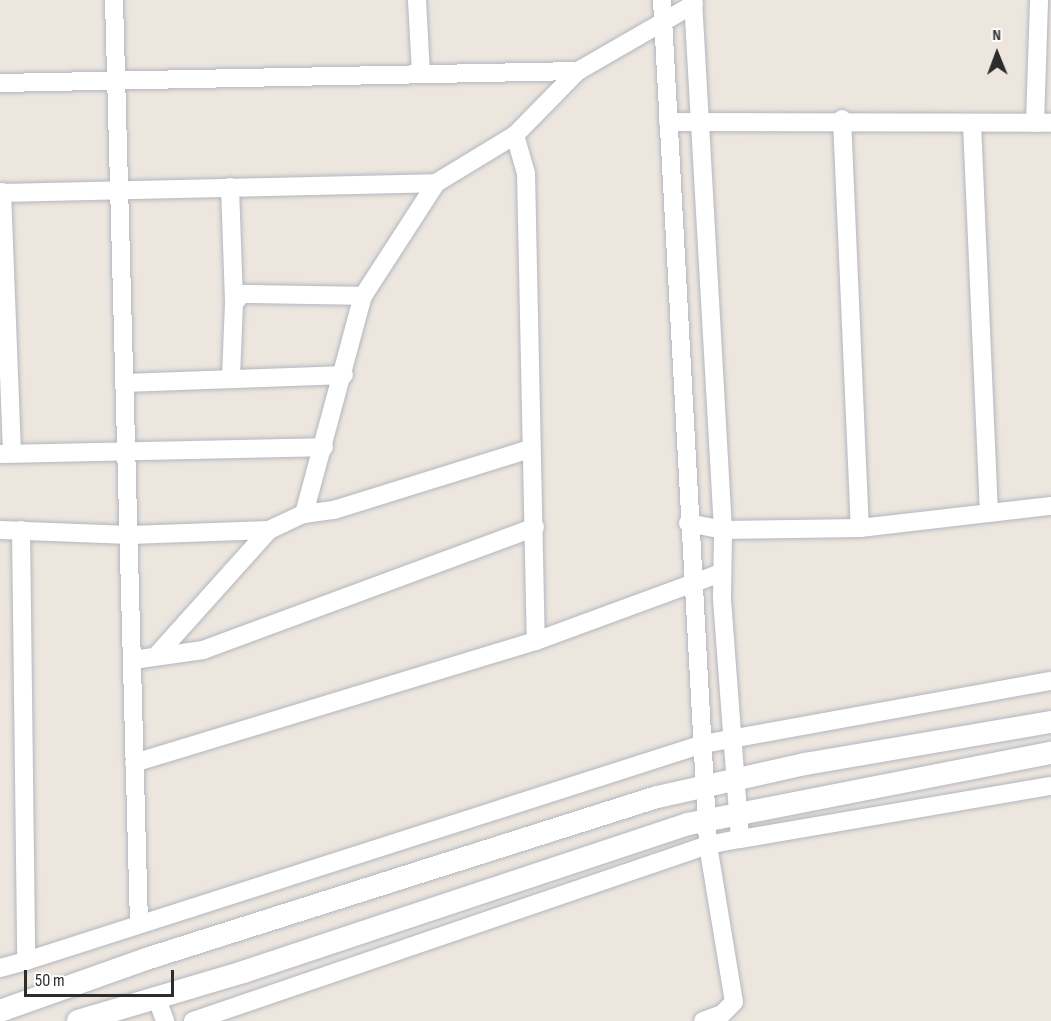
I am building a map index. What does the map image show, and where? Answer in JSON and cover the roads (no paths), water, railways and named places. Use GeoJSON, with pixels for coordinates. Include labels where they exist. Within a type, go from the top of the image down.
{"type":"FeatureCollection","features":[{"type":"Feature","properties":{"kind":"street"},"geometry":{"type":"LineString","coordinates":[[114,0],[118,188],[129,452],[139,924]]}},
{"type":"Feature","properties":{"kind":"street"},"geometry":{"type":"LineString","coordinates":[[417,0],[421,73]]}},
{"type":"Feature","properties":{"kind":"street"},"geometry":{"type":"LineString","coordinates":[[662,0],[690,582],[703,744],[708,845],[734,1002],[722,1014],[703,1021]]}},
{"type":"Feature","properties":{"kind":"street"},"geometry":{"type":"LineString","coordinates":[[668,122],[699,119],[842,119],[972,124],[1043,123],[1039,0]]}},
{"type":"Feature","properties":{"kind":"street"},"geometry":{"type":"LineString","coordinates":[[304,514],[344,375],[363,296],[436,183],[515,135],[578,71],[694,2],[723,530],[721,573],[733,780],[740,839]]}},
{"type":"Feature","properties":{"kind":"street"},"geometry":{"type":"LineString","coordinates":[[0,83],[578,71]]}},
{"type":"Feature","properties":{"kind":"street"},"geometry":{"type":"LineString","coordinates":[[842,119],[861,528]]}},
{"type":"Feature","properties":{"kind":"street"},"geometry":{"type":"LineString","coordinates":[[972,124],[989,510]]}},
{"type":"Feature","properties":{"kind":"street"},"geometry":{"type":"LineString","coordinates":[[515,135],[526,173],[530,449],[536,527],[536,641]]}},
{"type":"Feature","properties":{"kind":"street"},"geometry":{"type":"LineString","coordinates":[[324,447],[6,453],[1,193],[118,188],[436,183]]}},
{"type":"Feature","properties":{"kind":"street"},"geometry":{"type":"LineString","coordinates":[[230,186],[234,303],[231,377]]}},
{"type":"Feature","properties":{"kind":"street"},"geometry":{"type":"LineString","coordinates":[[234,303],[251,292],[363,296]]}},
{"type":"Feature","properties":{"kind":"street"},"geometry":{"type":"LineString","coordinates":[[126,383],[231,377],[344,375]]}},
{"type":"Feature","properties":{"kind":"street"},"geometry":{"type":"LineString","coordinates":[[0,530],[130,535],[268,530],[304,514],[334,510],[530,449]]}},
{"type":"Feature","properties":{"kind":"street"},"geometry":{"type":"LineString","coordinates":[[688,523],[723,530],[861,528],[989,510],[1051,506]]}},
{"type":"Feature","properties":{"kind":"street"},"geometry":{"type":"LineString","coordinates":[[133,660],[203,650],[536,527]]}},
{"type":"Feature","properties":{"kind":"street"},"geometry":{"type":"LineString","coordinates":[[21,530],[26,961]]}},
{"type":"Feature","properties":{"kind":"street"},"geometry":{"type":"LineString","coordinates":[[156,656],[268,530]]}},
{"type":"Feature","properties":{"kind":"street"},"geometry":{"type":"LineString","coordinates":[[134,763],[536,641],[690,582],[721,573]]}},
{"type":"Feature","properties":{"kind":"street"},"geometry":{"type":"LineString","coordinates":[[0,968],[703,744],[1051,681]]}},
{"type":"Feature","properties":{"kind":"street"},"geometry":{"type":"LineString","coordinates":[[0,1011],[146,959],[705,786],[1051,722]]}},
{"type":"Feature","properties":{"kind":"street"},"geometry":{"type":"LineString","coordinates":[[78,1021],[707,819],[1051,753]]}},
{"type":"Feature","properties":{"kind":"street"},"geometry":{"type":"LineString","coordinates":[[193,1021],[708,845],[1051,786]]}},
{"type":"Feature","properties":{"kind":"street"},"geometry":{"type":"LineString","coordinates":[[156,996],[165,1021]]}}]}
